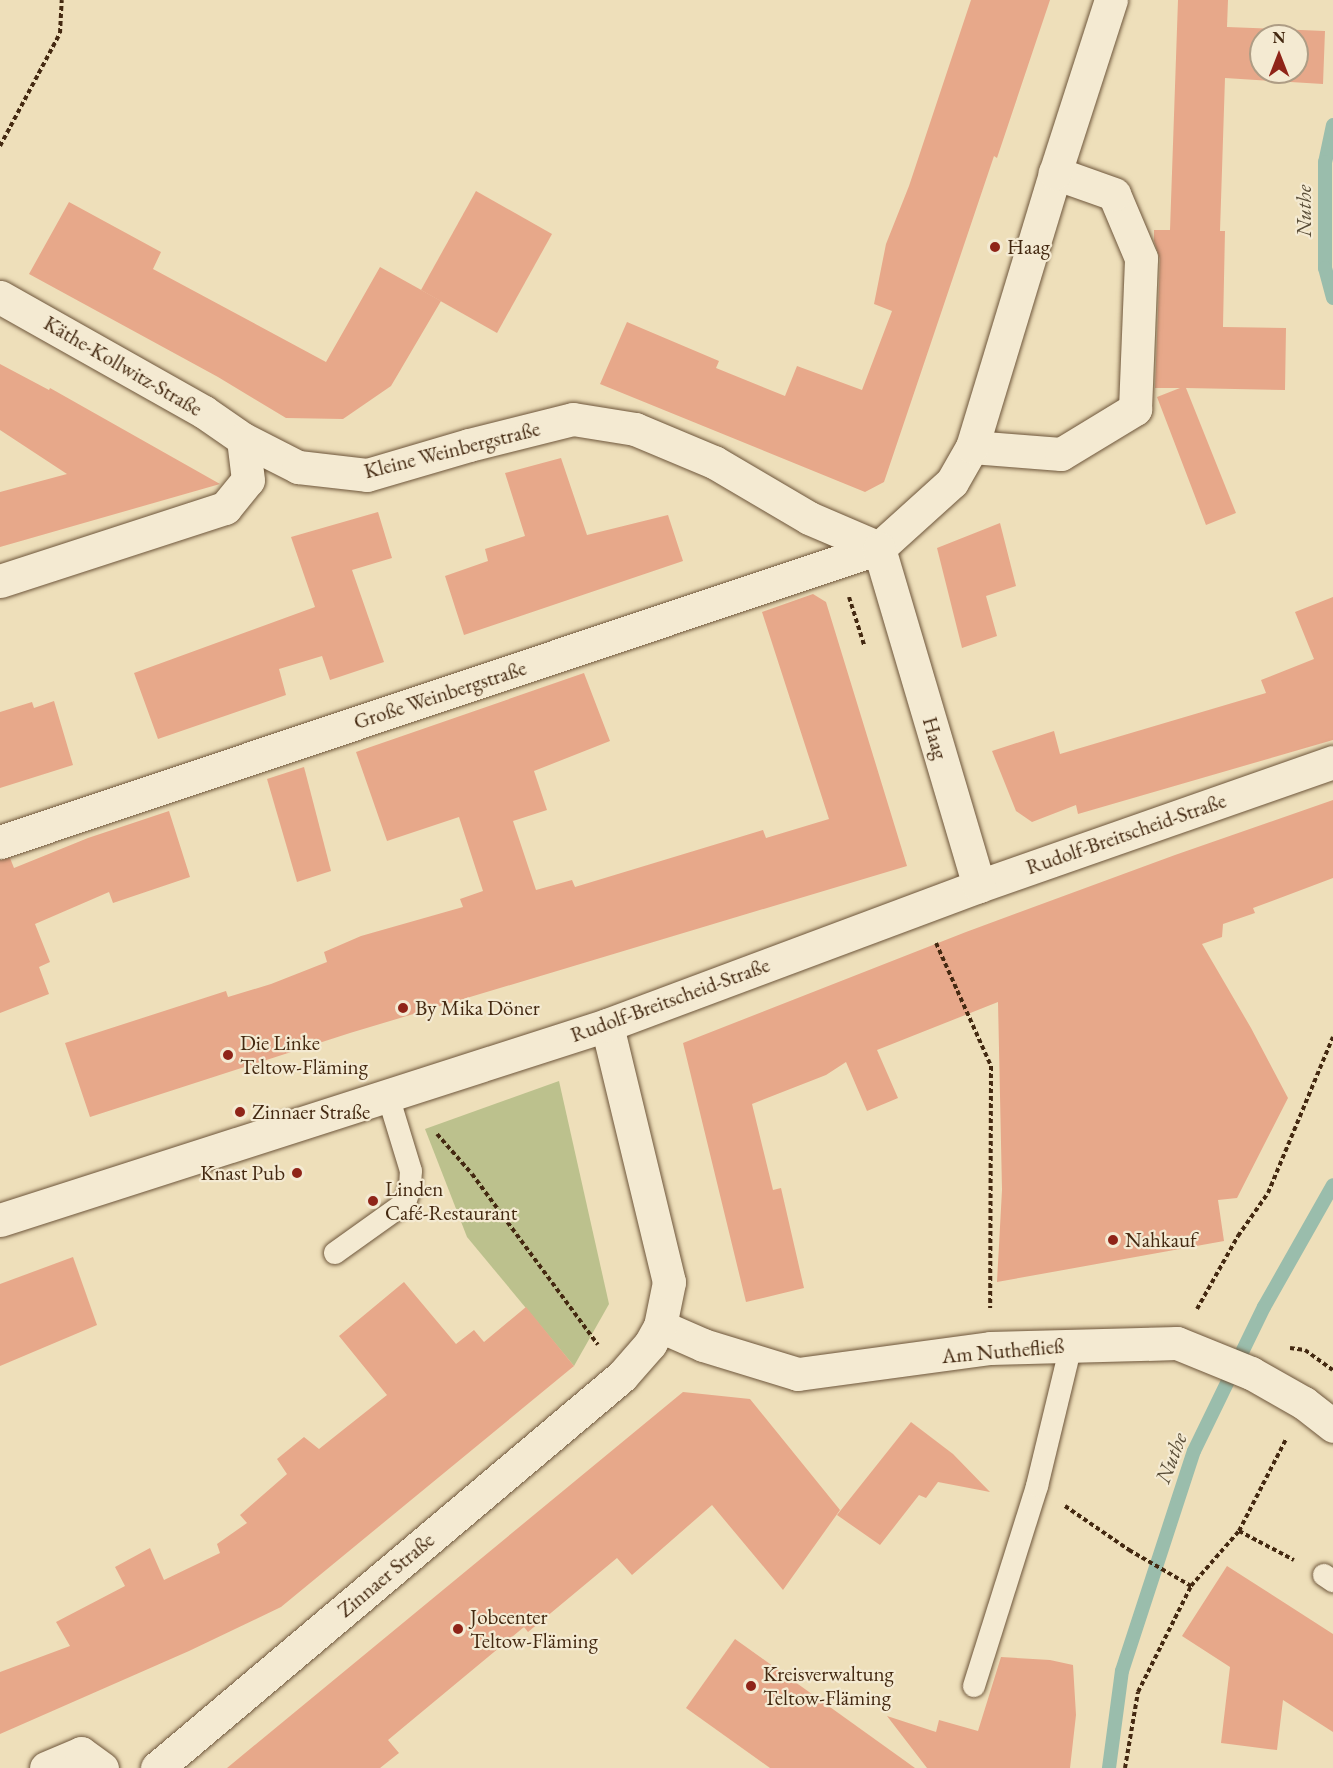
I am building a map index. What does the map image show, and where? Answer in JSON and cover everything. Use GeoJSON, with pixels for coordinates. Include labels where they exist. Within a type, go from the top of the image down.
{"type":"FeatureCollection","features":[{"type":"Feature","properties":{"kind":"street"},"geometry":{"type":"LineString","coordinates":[[879,548],[952,482],[972,447],[1055,173],[1111,0]]}},
{"type":"Feature","properties":{"kind":"street"},"geometry":{"type":"LineString","coordinates":[[972,447],[1061,454],[1135,409],[1141,258],[1114,194],[1055,173]]}},
{"type":"Feature","properties":{"kind":"street","name":"Käthe-Kollwitz-Straße"},"geometry":{"type":"LineString","coordinates":[[0,297],[204,412],[243,440]]}},
{"type":"Feature","properties":{"kind":"street","name":"Kleine Weinbergstraße"},"geometry":{"type":"LineString","coordinates":[[243,440],[298,467],[367,475],[469,445],[573,419],[624,428],[714,462],[809,518],[879,548]]}},
{"type":"Feature","properties":{"kind":"street"},"geometry":{"type":"LineString","coordinates":[[0,581],[225,508],[248,480],[243,440]]}},
{"type":"Feature","properties":{"kind":"street","name":"Große Weinbergstraße"},"geometry":{"type":"LineString","coordinates":[[0,842],[879,548]]}},
{"type":"Feature","properties":{"kind":"street","name":"Haag"},"geometry":{"type":"LineString","coordinates":[[879,548],[979,886]]}},
{"type":"Feature","properties":{"kind":"street","name":"Rudolf-Breitscheid-Straße"},"geometry":{"type":"LineString","coordinates":[[0,1220],[607,1025],[920,907],[1333,762]]}},
{"type":"Feature","properties":{"kind":"street"},"geometry":{"type":"LineString","coordinates":[[607,1025],[669,1281],[660,1326]]}},
{"type":"Feature","properties":{"kind":"street","name":"Am Nuthefließ"},"geometry":{"type":"LineString","coordinates":[[660,1326],[703,1345],[798,1374],[990,1347],[1071,1345],[1190,1348],[1251,1373],[1304,1403],[1333,1426]]}},
{"type":"Feature","properties":{"kind":"street","name":"Zinnaer Straße"},"geometry":{"type":"LineString","coordinates":[[157,1768],[622,1376],[650,1344],[660,1326]]}},
{"type":"Feature","properties":{"kind":"street"},"geometry":{"type":"LineString","coordinates":[[46,1768],[81,1753],[98,1765]]}},
{"type":"Feature","properties":{"kind":"lane"},"geometry":{"type":"LineString","coordinates":[[335,1253],[405,1203],[410,1188],[411,1171],[394,1094]]}},
{"type":"Feature","properties":{"kind":"lane"},"geometry":{"type":"LineString","coordinates":[[974,1686],[1037,1486],[1071,1345]]}},
{"type":"Feature","properties":{"kind":"path"},"geometry":{"type":"LineString","coordinates":[[0,146],[60,33],[62,0]]}},
{"type":"Feature","properties":{"kind":"path"},"geometry":{"type":"LineString","coordinates":[[838,562],[866,652]]}},
{"type":"Feature","properties":{"kind":"path"},"geometry":{"type":"LineString","coordinates":[[920,907],[991,1066],[990,1312]]}},
{"type":"Feature","properties":{"kind":"path"},"geometry":{"type":"LineString","coordinates":[[1190,1348],[1238,1236],[1268,1193],[1333,1037]]}},
{"type":"Feature","properties":{"kind":"path"},"geometry":{"type":"LineString","coordinates":[[394,1094],[472,1174],[622,1376]]}},
{"type":"Feature","properties":{"kind":"path"},"geometry":{"type":"LineString","coordinates":[[1125,1768],[1138,1692],[1191,1586],[1239,1531],[1304,1403]]}},
{"type":"Feature","properties":{"kind":"path"},"geometry":{"type":"LineString","coordinates":[[1037,1486],[1129,1550],[1191,1586]]}},
{"type":"Feature","properties":{"kind":"path"},"geometry":{"type":"LineString","coordinates":[[1239,1531],[1328,1578]]}},
{"type":"Feature","properties":{"kind":"green space"},"geometry":{"type":"Polygon","coordinates":[[[559,1081],[609,1304],[574,1366],[467,1237],[425,1129],[559,1081]]]}},
{"type":"Feature","properties":{"kind":"building"},"geometry":{"type":"Polygon","coordinates":[[[971,0],[1050,0],[997,158],[994,156],[884,482],[865,492],[600,384],[627,322],[719,361],[716,368],[785,396],[797,366],[862,390],[892,311],[874,304],[886,244],[909,186],[971,0]]]}},
{"type":"Feature","properties":{"kind":"building"},"geometry":{"type":"Polygon","coordinates":[[[1178,0],[1228,0],[1227,27],[1249,28],[1249,79],[1225,78],[1220,231],[1225,231],[1223,327],[1286,328],[1285,390],[1186,388],[1236,513],[1206,525],[1157,397],[1180,388],[1155,388],[1160,259],[1154,241],[1154,230],[1170,230],[1178,0]]]}},
{"type":"Feature","properties":{"kind":"building"},"geometry":{"type":"Polygon","coordinates":[[[1309,30],[1325,31],[1323,84],[1309,83],[1309,30]]]}},
{"type":"Feature","properties":{"kind":"building"},"geometry":{"type":"Polygon","coordinates":[[[476,191],[552,234],[497,333],[421,290],[476,191]]]}},
{"type":"Feature","properties":{"kind":"building"},"geometry":{"type":"Polygon","coordinates":[[[69,202],[161,252],[153,269],[326,362],[380,267],[441,301],[391,386],[343,419],[286,418],[218,377],[29,274],[69,202]]]}},
{"type":"Feature","properties":{"kind":"building"},"geometry":{"type":"Polygon","coordinates":[[[0,364],[49,390],[50,388],[220,484],[0,547],[0,492],[67,474],[0,430],[0,364]]]}},
{"type":"Feature","properties":{"kind":"building"},"geometry":{"type":"Polygon","coordinates":[[[561,458],[587,535],[668,515],[683,561],[464,635],[445,576],[488,561],[485,549],[525,536],[505,473],[561,458]]]}},
{"type":"Feature","properties":{"kind":"building"},"geometry":{"type":"Polygon","coordinates":[[[378,512],[392,558],[352,570],[384,662],[330,680],[322,656],[279,669],[286,695],[158,739],[134,673],[315,607],[291,537],[378,512]]]}},
{"type":"Feature","properties":{"kind":"building"},"geometry":{"type":"Polygon","coordinates":[[[1000,523],[1016,586],[986,596],[997,636],[962,648],[937,548],[1000,523]]]}},
{"type":"Feature","properties":{"kind":"building"},"geometry":{"type":"Polygon","coordinates":[[[813,594],[826,602],[907,866],[350,1033],[90,1117],[65,1043],[226,991],[228,997],[271,984],[327,962],[324,952],[361,936],[463,907],[460,899],[483,891],[459,817],[387,841],[356,752],[584,673],[610,741],[534,771],[547,810],[513,821],[536,890],[572,880],[575,887],[763,830],[766,838],[829,819],[762,612],[813,594]]]}},
{"type":"Feature","properties":{"kind":"building"},"geometry":{"type":"Polygon","coordinates":[[[1333,597],[1333,740],[1078,814],[1076,805],[1032,822],[1016,811],[992,751],[1054,731],[1060,754],[1266,693],[1261,680],[1314,659],[1295,612],[1333,597]]]}},
{"type":"Feature","properties":{"kind":"building"},"geometry":{"type":"Polygon","coordinates":[[[54,701],[73,765],[0,788],[0,712],[32,702],[34,708],[54,701]]]}},
{"type":"Feature","properties":{"kind":"building"},"geometry":{"type":"Polygon","coordinates":[[[304,767],[331,871],[297,882],[267,779],[304,767]]]}},
{"type":"Feature","properties":{"kind":"building"},"geometry":{"type":"Polygon","coordinates":[[[1333,800],[1333,878],[1253,908],[1255,913],[1223,924],[1222,937],[1202,944],[1251,1028],[1288,1098],[1237,1198],[1218,1200],[1224,1241],[997,1282],[1002,1190],[998,1002],[877,1050],[898,1098],[867,1111],[846,1062],[826,1075],[752,1104],[773,1190],[781,1188],[804,1288],[746,1302],[683,1043],[966,932],[1333,800]]]}},
{"type":"Feature","properties":{"kind":"building"},"geometry":{"type":"Polygon","coordinates":[[[169,811],[190,877],[113,903],[109,892],[35,924],[50,962],[39,967],[49,994],[0,1013],[0,860],[10,858],[14,868],[88,838],[169,811]]]}},
{"type":"Feature","properties":{"kind":"building"},"geometry":{"type":"Polygon","coordinates":[[[73,1257],[97,1325],[0,1366],[0,1284],[73,1257]]]}},
{"type":"Feature","properties":{"kind":"building"},"geometry":{"type":"Polygon","coordinates":[[[404,1282],[456,1344],[474,1330],[484,1342],[526,1307],[574,1366],[281,1607],[189,1651],[0,1734],[0,1672],[70,1646],[56,1622],[125,1586],[115,1567],[150,1548],[164,1580],[220,1553],[217,1544],[247,1523],[240,1515],[287,1474],[277,1459],[304,1437],[319,1449],[387,1395],[339,1336],[404,1282]]]}},
{"type":"Feature","properties":{"kind":"building"},"geometry":{"type":"Polygon","coordinates":[[[683,1392],[750,1399],[840,1510],[783,1590],[712,1505],[632,1575],[617,1558],[528,1632],[524,1627],[388,1740],[399,1753],[380,1768],[227,1768],[683,1392]]]}},
{"type":"Feature","properties":{"kind":"building"},"geometry":{"type":"Polygon","coordinates":[[[911,1422],[953,1454],[990,1492],[938,1482],[926,1498],[919,1495],[880,1545],[837,1515],[911,1422]]]}},
{"type":"Feature","properties":{"kind":"building"},"geometry":{"type":"Polygon","coordinates":[[[1227,1566],[1333,1634],[1333,1732],[1283,1700],[1277,1750],[1221,1743],[1230,1667],[1182,1636],[1227,1566]]]}},
{"type":"Feature","properties":{"kind":"building"},"geometry":{"type":"Polygon","coordinates":[[[735,1639],[915,1768],[770,1768],[686,1708],[735,1639]]]}},
{"type":"Feature","properties":{"kind":"building"},"geometry":{"type":"Polygon","coordinates":[[[1001,1657],[1050,1660],[1073,1665],[1076,1715],[1070,1768],[927,1768],[887,1716],[936,1732],[939,1720],[978,1731],[1001,1657]]]}},
{"type":"Feature","properties":{"kind":"waterway","name":"Nuthe"},"geometry":{"type":"LineString","coordinates":[[1333,125],[1325,162],[1325,268],[1333,298]]}},
{"type":"Feature","properties":{"kind":"waterway","name":"Nuthe"},"geometry":{"type":"LineString","coordinates":[[1109,1768],[1122,1671],[1194,1451],[1264,1307],[1333,1185]]}},
{"type":"Feature","properties":{"kind":"place","name":"Haag"},"geometry":{"type":"Point","coordinates":[995,247]}},
{"type":"Feature","properties":{"kind":"place","name":"By Mika Döner"},"geometry":{"type":"Point","coordinates":[403,1008]}},
{"type":"Feature","properties":{"kind":"place","name":"Die Linke Teltow-Fläming"},"geometry":{"type":"Point","coordinates":[228,1055]}},
{"type":"Feature","properties":{"kind":"place","name":"Zinnaer Straße"},"geometry":{"type":"Point","coordinates":[240,1112]}},
{"type":"Feature","properties":{"kind":"place","name":"Knast Pub"},"geometry":{"type":"Point","coordinates":[297,1173]}},
{"type":"Feature","properties":{"kind":"place","name":"Linden Café-Restaurant"},"geometry":{"type":"Point","coordinates":[373,1201]}},
{"type":"Feature","properties":{"kind":"place","name":"Nahkauf"},"geometry":{"type":"Point","coordinates":[1113,1240]}},
{"type":"Feature","properties":{"kind":"place","name":"Jobcenter Teltow-Fläming"},"geometry":{"type":"Point","coordinates":[458,1629]}},
{"type":"Feature","properties":{"kind":"place","name":"Kreisverwaltung Teltow-Fläming"},"geometry":{"type":"Point","coordinates":[751,1686]}}]}
